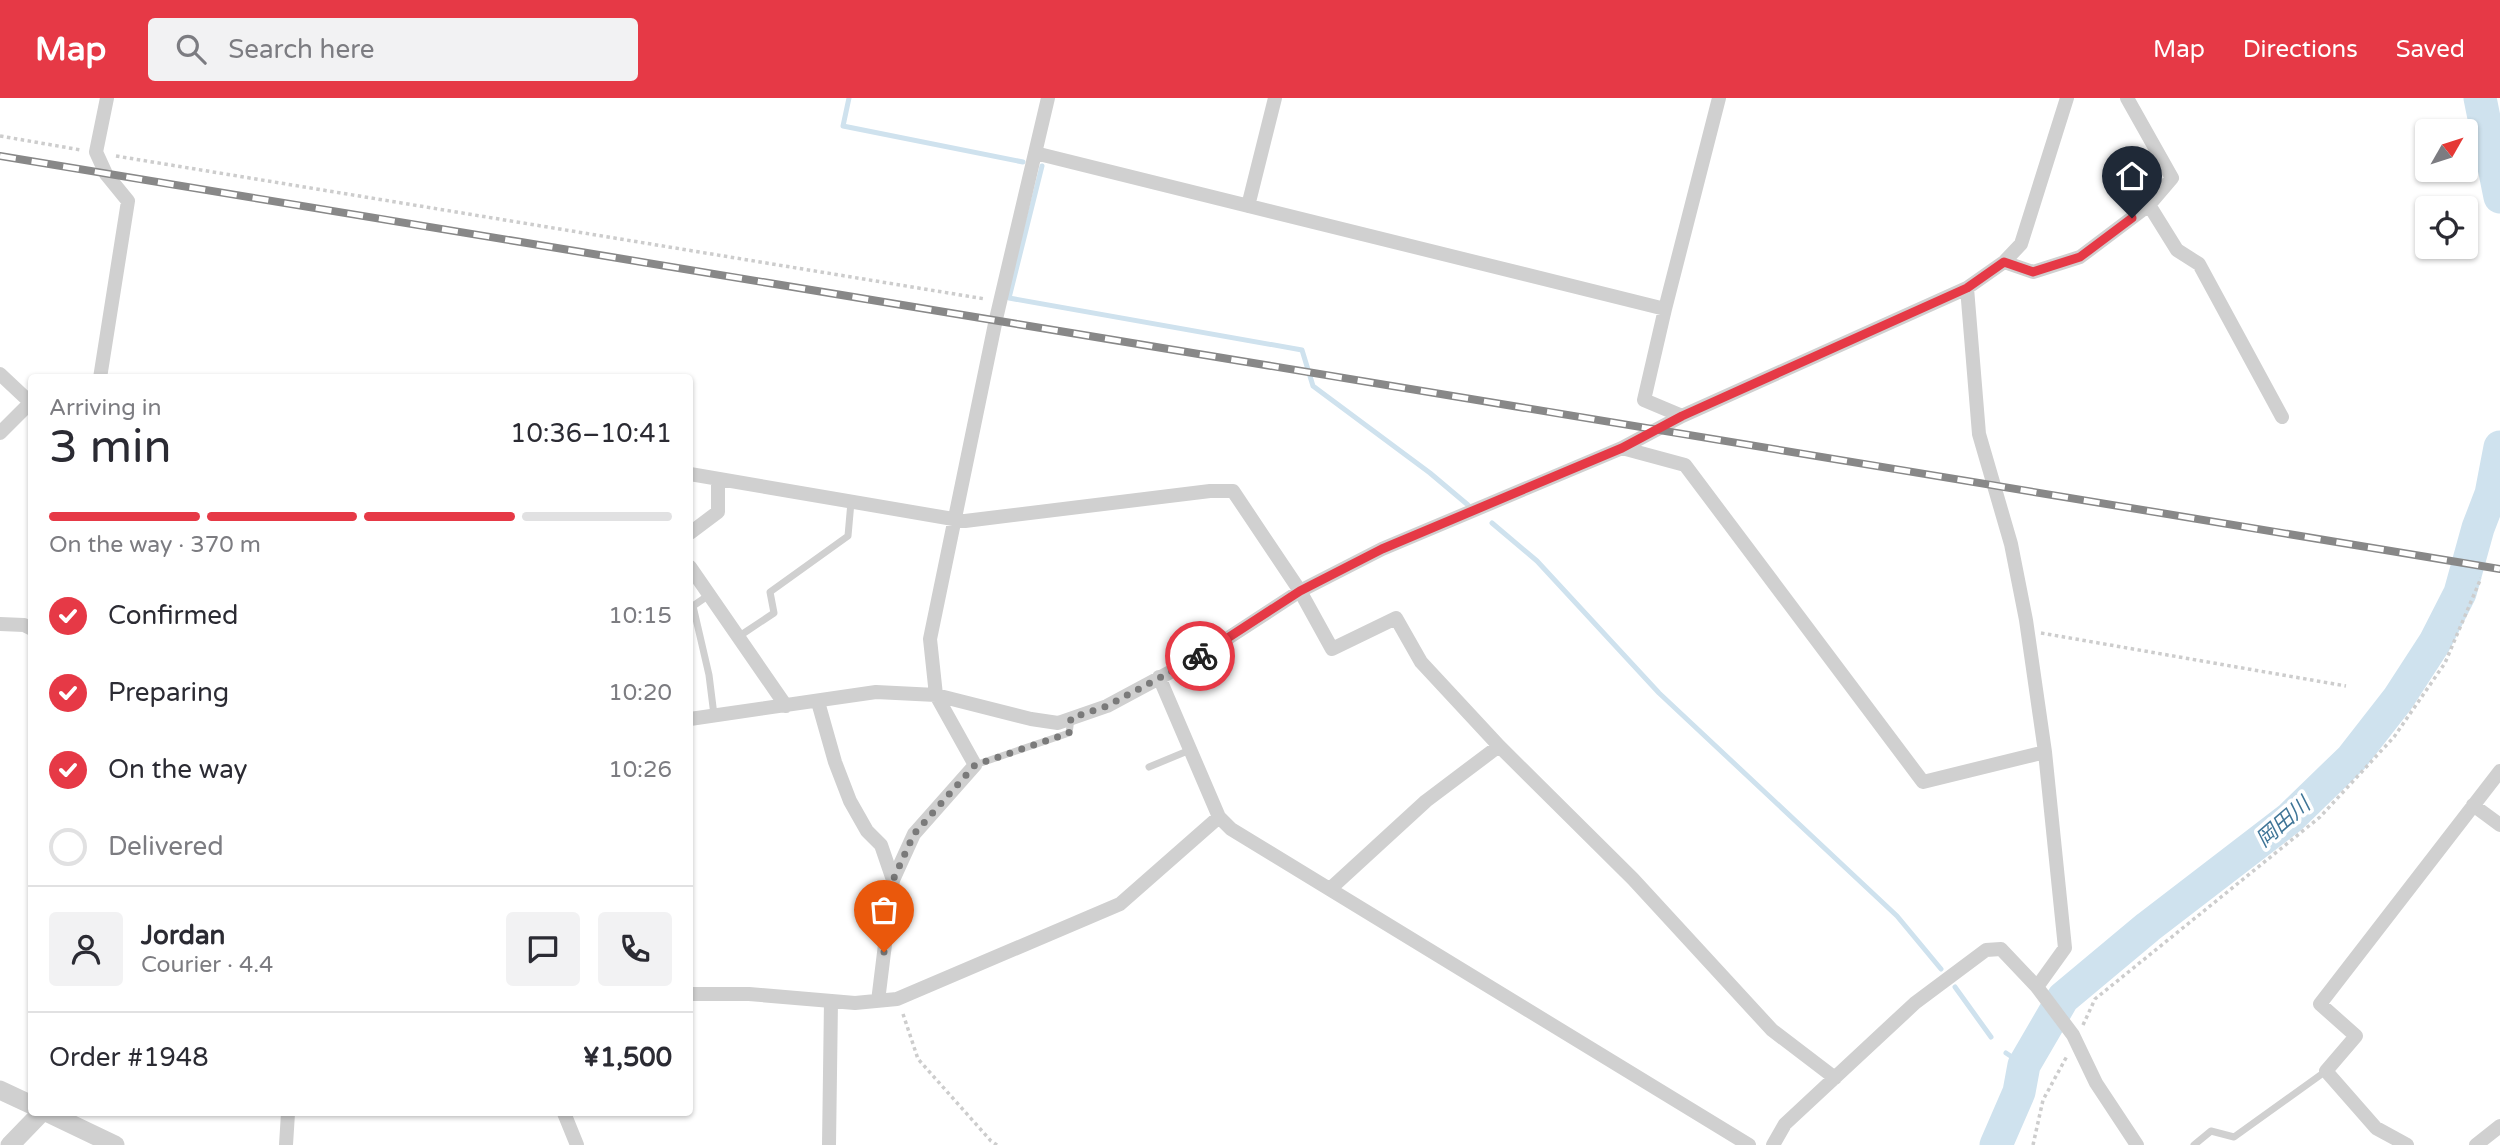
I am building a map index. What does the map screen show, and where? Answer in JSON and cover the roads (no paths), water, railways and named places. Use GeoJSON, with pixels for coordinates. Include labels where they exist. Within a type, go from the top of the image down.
{"type":"FeatureCollection","features":[{"type":"Feature","properties":{"kind":"street"},"geometry":{"type":"LineString","coordinates":[[101,374],[128,201],[106,174],[96,152],[107,98]]}},
{"type":"Feature","properties":{"kind":"street"},"geometry":{"type":"LineString","coordinates":[[878,1001],[893,880],[914,834],[975,765],[936,695],[930,639],[1001,302],[1048,98]]}},
{"type":"Feature","properties":{"kind":"street"},"geometry":{"type":"LineString","coordinates":[[1248,206],[1275,98]]}},
{"type":"Feature","properties":{"kind":"street"},"geometry":{"type":"LineString","coordinates":[[1682,416],[1644,400],[1719,98]]}},
{"type":"Feature","properties":{"kind":"street"},"geometry":{"type":"LineString","coordinates":[[693,718],[876,692],[936,695],[1031,719],[1058,723],[1107,706],[1202,655],[1300,591],[1382,549],[1622,448],[1682,416],[1967,288],[2004,262],[2021,244],[2067,98]]}},
{"type":"Feature","properties":{"kind":"street"},"geometry":{"type":"LineString","coordinates":[[2004,262],[2033,272],[2080,257],[2149,205],[2172,178],[2127,98]]}},
{"type":"Feature","properties":{"kind":"street"},"geometry":{"type":"LineString","coordinates":[[1035,153],[1665,309]]}},
{"type":"Feature","properties":{"kind":"street"},"geometry":{"type":"LineString","coordinates":[[2149,205],[2177,250],[2199,264],[2282,417]]}},
{"type":"Feature","properties":{"kind":"street"},"geometry":{"type":"LineString","coordinates":[[1967,288],[1979,434],[2011,544],[2027,630],[2045,752],[2065,948],[2037,987]]}},
{"type":"Feature","properties":{"kind":"street"},"geometry":{"type":"LineString","coordinates":[[0,374],[28,400]]}},
{"type":"Feature","properties":{"kind":"street"},"geometry":{"type":"LineString","coordinates":[[0,433],[28,406]]}},
{"type":"Feature","properties":{"kind":"street"},"geometry":{"type":"LineString","coordinates":[[1622,448],[1685,465],[1923,782],[2045,752]]}},
{"type":"Feature","properties":{"kind":"street"},"geometry":{"type":"LineString","coordinates":[[693,475],[965,521],[1210,491],[1233,491],[1300,591],[1332,649],[1396,618],[1421,662],[1499,746],[1633,879],[1772,1030],[1835,1077]]}},
{"type":"Feature","properties":{"kind":"street"},"geometry":{"type":"LineString","coordinates":[[693,531],[718,512],[718,479]]}},
{"type":"Feature","properties":{"kind":"street"},"geometry":{"type":"LineString","coordinates":[[693,571],[786,706]]}},
{"type":"Feature","properties":{"kind":"street"},"geometry":{"type":"LineString","coordinates":[[0,624],[28,627]]}},
{"type":"Feature","properties":{"kind":"street"},"geometry":{"type":"LineString","coordinates":[[1159,677],[1219,817],[1231,829],[1749,1145]]}},
{"type":"Feature","properties":{"kind":"street"},"geometry":{"type":"LineString","coordinates":[[818,702],[835,762],[850,801],[867,831],[881,845],[893,880]]}},
{"type":"Feature","properties":{"kind":"street"},"geometry":{"type":"LineString","coordinates":[[1330,889],[1426,801],[1499,746]]}},
{"type":"Feature","properties":{"kind":"street"},"geometry":{"type":"LineString","coordinates":[[2407,1145],[2376,1129],[2326,1071],[2356,1036],[2320,1004],[2500,771]]}},
{"type":"Feature","properties":{"kind":"street"},"geometry":{"type":"LineString","coordinates":[[2473,805],[2500,825]]}},
{"type":"Feature","properties":{"kind":"street"},"geometry":{"type":"LineString","coordinates":[[693,994],[749,994],[855,1003],[897,999],[1121,904],[1219,817]]}},
{"type":"Feature","properties":{"kind":"street"},"geometry":{"type":"LineString","coordinates":[[1773,1145],[1785,1124],[1915,1003],[1986,950],[2001,949],[2037,987],[2074,1038],[2096,1083],[2137,1145]]}},
{"type":"Feature","properties":{"kind":"street"},"geometry":{"type":"LineString","coordinates":[[829,1145],[831,1001]]}},
{"type":"Feature","properties":{"kind":"street"},"geometry":{"type":"LineString","coordinates":[[0,1090],[28,1103]]}},
{"type":"Feature","properties":{"kind":"street"},"geometry":{"type":"LineString","coordinates":[[10,1145],[38,1116]]}},
{"type":"Feature","properties":{"kind":"street"},"geometry":{"type":"LineString","coordinates":[[54,1116],[114,1145]]}},
{"type":"Feature","properties":{"kind":"street"},"geometry":{"type":"LineString","coordinates":[[286,1145],[288,1116]]}},
{"type":"Feature","properties":{"kind":"street"},"geometry":{"type":"LineString","coordinates":[[566,1116],[577,1145]]}},
{"type":"Feature","properties":{"kind":"street"},"geometry":{"type":"LineString","coordinates":[[2476,1145],[2500,1126]]}},
{"type":"Feature","properties":{"kind":"lane"},"geometry":{"type":"LineString","coordinates":[[738,637],[774,613],[770,592],[848,536],[851,502]]}},
{"type":"Feature","properties":{"kind":"lane"},"geometry":{"type":"LineString","coordinates":[[709,595],[693,606],[709,675],[714,715]]}},
{"type":"Feature","properties":{"kind":"lane"},"geometry":{"type":"LineString","coordinates":[[975,765],[1069,733],[1071,718]]}},
{"type":"Feature","properties":{"kind":"lane"},"geometry":{"type":"LineString","coordinates":[[1149,767],[1190,750]]}},
{"type":"Feature","properties":{"kind":"lane"},"geometry":{"type":"LineString","coordinates":[[2194,1145],[2211,1131],[2234,1136],[2326,1071]]}},
{"type":"Feature","properties":{"kind":"waterway"},"geometry":{"type":"LineString","coordinates":[[849,98],[843,126],[1023,162]]}},
{"type":"Feature","properties":{"kind":"waterway","name":"岡田川"},"geometry":{"type":"LineString","coordinates":[[2480,98],[2500,197]]}},
{"type":"Feature","properties":{"kind":"waterway"},"geometry":{"type":"LineString","coordinates":[[1042,166],[1009,298],[1302,350],[1313,386],[1430,473],[1468,505]]}},
{"type":"Feature","properties":{"kind":"waterway","name":"岡田川"},"geometry":{"type":"LineString","coordinates":[[1996,1145],[2019,1092],[2024,1065],[2063,998],[2148,927],[2290,818],[2352,758],[2398,699],[2435,642],[2460,593],[2478,528],[2491,494],[2500,447]]}},
{"type":"Feature","properties":{"kind":"waterway"},"geometry":{"type":"LineString","coordinates":[[1492,523],[1537,561],[1659,693],[1897,916],[1941,969]]}},
{"type":"Feature","properties":{"kind":"waterway"},"geometry":{"type":"LineString","coordinates":[[1955,987],[1991,1037]]}},
{"type":"Feature","properties":{"kind":"waterway"},"geometry":{"type":"LineString","coordinates":[[2006,1053],[2024,1065]]}},
{"type":"Feature","properties":{"kind":"railway"},"geometry":{"type":"LineString","coordinates":[[0,156],[2500,569]]}}]}
